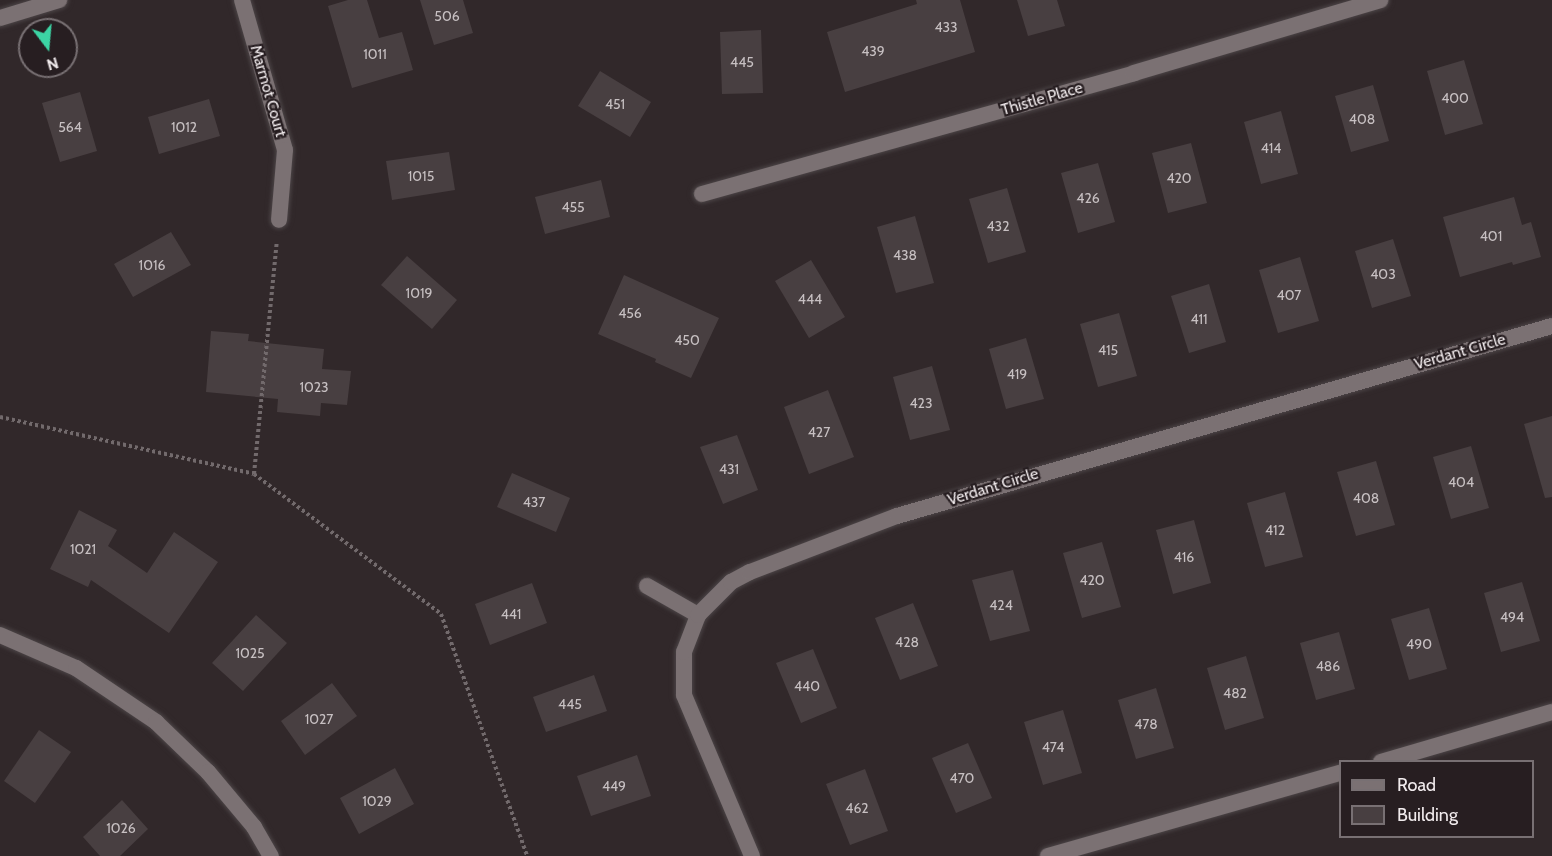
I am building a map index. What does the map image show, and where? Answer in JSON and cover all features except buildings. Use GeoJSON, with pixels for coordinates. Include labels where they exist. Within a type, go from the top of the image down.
{"type":"FeatureCollection","features":[{"type":"Feature","properties":{"kind":"street"},"geometry":{"type":"LineString","coordinates":[[0,18],[59,0]]}},
{"type":"Feature","properties":{"kind":"street","name":"Marmot Court"},"geometry":{"type":"LineString","coordinates":[[242,0],[285,150],[279,220]]}},
{"type":"Feature","properties":{"kind":"street","name":"Thistle Place"},"geometry":{"type":"LineString","coordinates":[[702,195],[1134,74],[1380,0]]}},
{"type":"Feature","properties":{"kind":"street","name":"Verdant Circle"},"geometry":{"type":"LineString","coordinates":[[752,856],[684,696],[684,652],[698,615],[731,582],[750,572],[897,516],[1552,326]]}},
{"type":"Feature","properties":{"kind":"street"},"geometry":{"type":"LineString","coordinates":[[647,586],[698,615]]}},
{"type":"Feature","properties":{"kind":"street"},"geometry":{"type":"LineString","coordinates":[[0,635],[76,668],[156,722],[208,772],[254,827],[271,856]]}},
{"type":"Feature","properties":{"kind":"street"},"geometry":{"type":"LineString","coordinates":[[1388,760],[1552,712]]}},
{"type":"Feature","properties":{"kind":"street"},"geometry":{"type":"LineString","coordinates":[[1048,856],[1078,845],[1339,774]]}},
{"type":"Feature","properties":{"kind":"path"},"geometry":{"type":"LineString","coordinates":[[254,474],[279,220]]}},
{"type":"Feature","properties":{"kind":"path"},"geometry":{"type":"LineString","coordinates":[[0,417],[254,474],[441,614],[527,856]]}}]}
